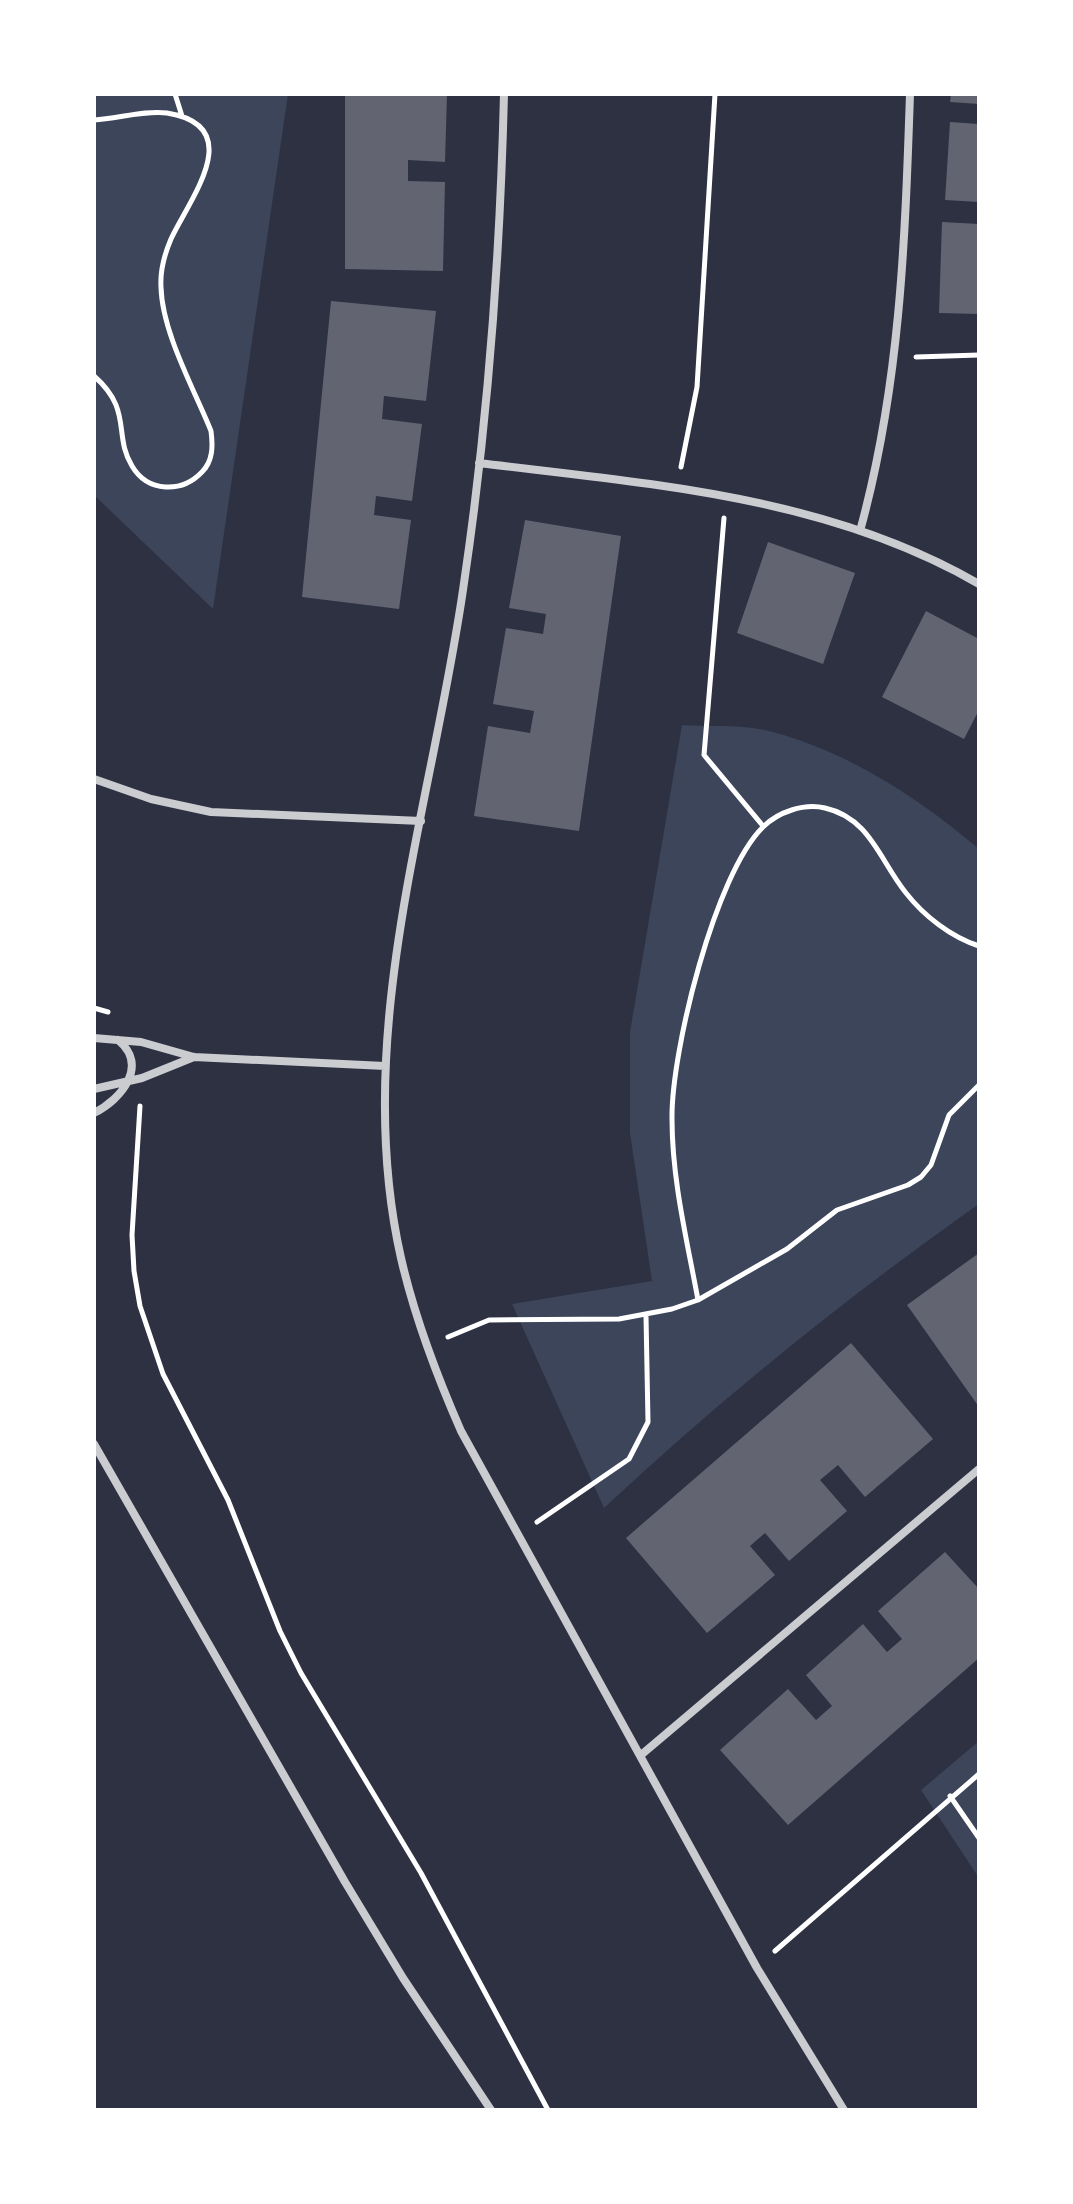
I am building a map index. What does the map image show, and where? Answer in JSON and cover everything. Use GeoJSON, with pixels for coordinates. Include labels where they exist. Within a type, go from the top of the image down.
{"type":"FeatureCollection","features":[{"type":"Feature","properties":{"kind":"street"},"geometry":{"type":"LineString","coordinates":[[504,94],[493,324],[479,463],[445,703],[393,983],[385,1066],[388,1161],[400,1255],[424,1347],[461,1431],[757,1968],[844,2110]]}},
{"type":"Feature","properties":{"kind":"street"},"geometry":{"type":"LineString","coordinates":[[860,531],[882,441],[896,358],[910,94]]}},
{"type":"Feature","properties":{"kind":"street"},"geometry":{"type":"LineString","coordinates":[[479,463],[676,487],[800,510],[955,570],[979,584]]}},
{"type":"Feature","properties":{"kind":"street"},"geometry":{"type":"LineString","coordinates":[[94,779],[151,799],[211,812],[421,821]]}},
{"type":"Feature","properties":{"kind":"street"},"geometry":{"type":"LineString","coordinates":[[94,1038],[115,1037],[167,1047],[194,1057],[385,1066]]}},
{"type":"Feature","properties":{"kind":"street"},"geometry":{"type":"LineString","coordinates":[[94,1113],[118,1095],[130,1080],[133,1070],[128,1051],[115,1037]]}},
{"type":"Feature","properties":{"kind":"street"},"geometry":{"type":"LineString","coordinates":[[94,1089],[142,1078],[194,1057]]}},
{"type":"Feature","properties":{"kind":"street"},"geometry":{"type":"LineString","coordinates":[[94,1444],[345,1882],[403,1978],[491,2110]]}},
{"type":"Feature","properties":{"kind":"street"},"geometry":{"type":"LineString","coordinates":[[641,1755],[979,1469]]}},
{"type":"Feature","properties":{"kind":"path"},"geometry":{"type":"LineString","coordinates":[[175,94],[182,117]]}},
{"type":"Feature","properties":{"kind":"path"},"geometry":{"type":"LineString","coordinates":[[676,487],[697,387],[715,94]]}},
{"type":"Feature","properties":{"kind":"path"},"geometry":{"type":"LineString","coordinates":[[94,120],[163,112],[182,117],[199,128],[209,145],[210,160],[205,178],[170,241],[161,285],[170,329],[211,431],[213,449],[207,467],[195,480],[178,487],[160,487],[143,479],[131,465],[122,417],[112,395],[94,376]]}},
{"type":"Feature","properties":{"kind":"path"},"geometry":{"type":"LineString","coordinates":[[896,358],[979,355]]}},
{"type":"Feature","properties":{"kind":"path"},"geometry":{"type":"LineString","coordinates":[[726,497],[704,755],[763,826]]}},
{"type":"Feature","properties":{"kind":"path"},"geometry":{"type":"LineString","coordinates":[[698,1300],[673,1155],[672,1117],[677,1054],[688,1005],[726,890],[763,826],[780,814],[800,807],[822,807],[842,813],[871,838],[905,893],[925,914],[979,946]]}},
{"type":"Feature","properties":{"kind":"path"},"geometry":{"type":"LineString","coordinates":[[94,1008],[118,1016]]}},
{"type":"Feature","properties":{"kind":"path"},"geometry":{"type":"LineString","coordinates":[[142,1078],[132,1235],[140,1306],[163,1374],[228,1500],[301,1673],[421,1873],[548,2110]]}},
{"type":"Feature","properties":{"kind":"path"},"geometry":{"type":"LineString","coordinates":[[424,1347],[489,1320],[592,1320],[646,1316],[698,1300],[787,1249],[837,1210],[908,1185],[921,1177],[931,1165],[949,1115],[979,1085]]}},
{"type":"Feature","properties":{"kind":"path"},"geometry":{"type":"LineString","coordinates":[[518,1534],[629,1459],[648,1422],[646,1316]]}},
{"type":"Feature","properties":{"kind":"path"},"geometry":{"type":"LineString","coordinates":[[757,1968],[950,1796],[979,1774]]}},
{"type":"Feature","properties":{"kind":"path"},"geometry":{"type":"LineString","coordinates":[[950,1796],[979,1838]]}},
{"type":"Feature","properties":{"kind":"shaded area"},"geometry":{"type":"Polygon","coordinates":[[[94,94],[288,94],[213,609],[94,495],[94,94]]]}},
{"type":"Feature","properties":{"kind":"shaded area"},"geometry":{"type":"Polygon","coordinates":[[[682,725],[763,729],[829,752],[908,795],[979,849],[979,1204],[881,1275],[786,1350],[604,1508],[512,1304],[652,1281],[630,1133],[630,1032],[682,725]]]}},
{"type":"Feature","properties":{"kind":"shaded area"},"geometry":{"type":"Polygon","coordinates":[[[979,1741],[979,1878],[921,1790],[979,1741]]]}},
{"type":"Feature","properties":{"kind":"building"},"geometry":{"type":"Polygon","coordinates":[[[345,94],[447,94],[445,162],[408,160],[408,181],[445,182],[443,271],[345,269],[345,94]]]}},
{"type":"Feature","properties":{"kind":"building"},"geometry":{"type":"Polygon","coordinates":[[[951,94],[979,94],[979,104],[950,102],[951,94]]]}},
{"type":"Feature","properties":{"kind":"building"},"geometry":{"type":"Polygon","coordinates":[[[950,122],[979,124],[979,202],[945,200],[950,122]]]}},
{"type":"Feature","properties":{"kind":"building"},"geometry":{"type":"Polygon","coordinates":[[[942,222],[979,224],[979,314],[939,313],[942,222]]]}},
{"type":"Feature","properties":{"kind":"building"},"geometry":{"type":"Polygon","coordinates":[[[331,301],[436,311],[426,401],[384,396],[382,419],[422,424],[412,501],[376,496],[374,515],[411,520],[399,609],[302,597],[331,301]]]}},
{"type":"Feature","properties":{"kind":"building"},"geometry":{"type":"Polygon","coordinates":[[[525,520],[621,536],[579,831],[474,816],[488,726],[530,733],[534,711],[493,704],[506,628],[543,634],[546,614],[509,608],[525,520]]]}},
{"type":"Feature","properties":{"kind":"building"},"geometry":{"type":"Polygon","coordinates":[[[768,542],[855,573],[823,664],[737,633],[768,542]]]}},
{"type":"Feature","properties":{"kind":"building"},"geometry":{"type":"Polygon","coordinates":[[[926,611],[979,639],[979,710],[964,739],[882,697],[926,611]]]}},
{"type":"Feature","properties":{"kind":"building"},"geometry":{"type":"Polygon","coordinates":[[[979,1253],[979,1407],[907,1305],[979,1253]]]}},
{"type":"Feature","properties":{"kind":"building"},"geometry":{"type":"Polygon","coordinates":[[[851,1343],[933,1439],[865,1497],[838,1465],[820,1480],[847,1511],[789,1561],[765,1533],[750,1546],[775,1575],[707,1633],[626,1538],[851,1343]]]}},
{"type":"Feature","properties":{"kind":"building"},"geometry":{"type":"Polygon","coordinates":[[[945,1552],[979,1589],[979,1658],[788,1825],[720,1750],[788,1689],[816,1720],[832,1706],[806,1675],[863,1624],[887,1652],[902,1639],[878,1611],[945,1552]]]}}]}
